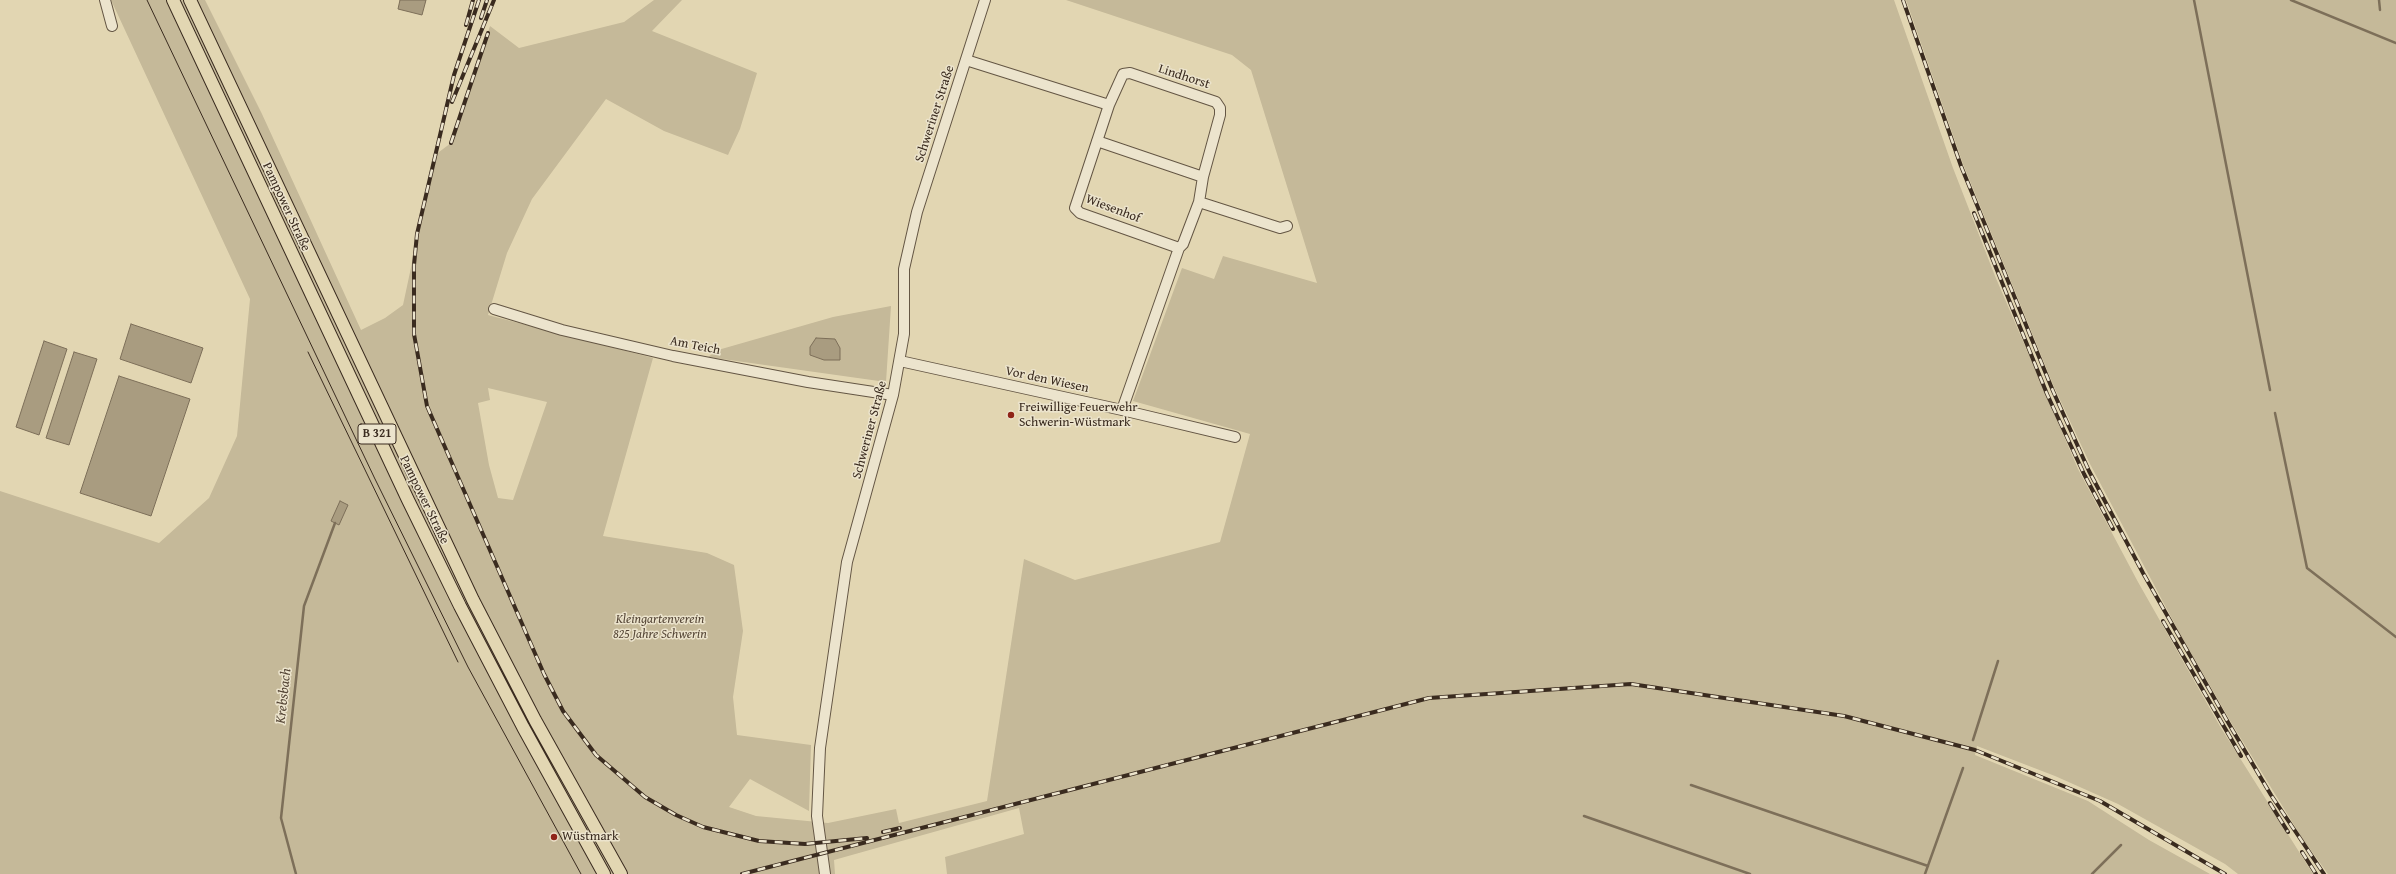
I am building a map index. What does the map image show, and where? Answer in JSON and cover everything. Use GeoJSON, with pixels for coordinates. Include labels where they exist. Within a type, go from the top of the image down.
{"type":"FeatureCollection","features":[{"type":"Feature","properties":{"kind":"main road","name":"Pampower Straße"},"geometry":{"type":"LineString","coordinates":[[173,0],[408,500],[523,727],[604,874]]}},
{"type":"Feature","properties":{"kind":"main road","name":"Pampower Straße"},"geometry":{"type":"LineString","coordinates":[[190,0],[470,593],[535,720],[621,874]]}},
{"type":"Feature","properties":{"kind":"street"},"geometry":{"type":"LineString","coordinates":[[105,0],[112,26]]}},
{"type":"Feature","properties":{"kind":"street","name":"Schweriner Straße"},"geometry":{"type":"LineString","coordinates":[[825,874],[817,816],[820,748],[847,562],[893,395],[900,361],[904,334],[904,269],[917,212],[985,0]]}},
{"type":"Feature","properties":{"kind":"street"},"geometry":{"type":"LineString","coordinates":[[966,60],[1109,105]]}},
{"type":"Feature","properties":{"kind":"street","name":"Lindhorst"},"geometry":{"type":"LineString","coordinates":[[1109,105],[1120,78],[1123,74],[1130,73],[1216,102],[1220,108],[1220,115],[1203,177],[1199,202],[1183,244],[1179,248]]}},
{"type":"Feature","properties":{"kind":"street","name":"Wiesenhof"},"geometry":{"type":"LineString","coordinates":[[1109,105],[1075,208],[1080,213],[1179,248]]}},
{"type":"Feature","properties":{"kind":"street"},"geometry":{"type":"LineString","coordinates":[[1097,141],[1203,177]]}},
{"type":"Feature","properties":{"kind":"street"},"geometry":{"type":"LineString","coordinates":[[1199,202],[1280,228],[1287,226]]}},
{"type":"Feature","properties":{"kind":"street"},"geometry":{"type":"LineString","coordinates":[[1122,410],[1179,248]]}},
{"type":"Feature","properties":{"kind":"street","name":"Am Teich"},"geometry":{"type":"LineString","coordinates":[[494,309],[562,330],[673,356],[808,382],[893,395]]}},
{"type":"Feature","properties":{"kind":"street","name":"Vor den Wiesen"},"geometry":{"type":"LineString","coordinates":[[900,361],[1122,410],[1235,438]]}},
{"type":"Feature","properties":{"kind":"green space","name":"Kleingartenverein 825 Jahre Schwerin"},"geometry":{"type":"Polygon","coordinates":[[[111,0],[205,0],[262,114],[361,330],[385,318],[403,305],[435,155],[451,143],[490,26],[519,48],[624,22],[654,0],[682,0],[652,31],[757,73],[740,129],[728,155],[664,131],[606,99],[532,199],[507,253],[488,315],[653,358],[603,536],[707,553],[734,565],[743,631],[733,697],[737,735],[811,745],[809,811],[750,779],[729,807],[756,816],[828,823],[896,809],[899,823],[987,801],[1024,559],[1075,580],[1220,542],[1250,434],[1133,401],[1182,268],[1214,279],[1223,256],[1317,283],[1251,70],[1232,55],[1066,0],[1894,0],[1953,168],[1995,276],[2078,469],[2138,582],[2221,728],[2313,874],[2238,874],[2225,864],[2118,804],[2055,776],[1977,746],[1975,755],[2088,801],[2149,840],[2210,874],[947,874],[945,857],[1024,834],[1019,808],[834,860],[835,874],[0,874],[0,491],[159,543],[209,498],[237,436],[250,299],[111,0]],[[488,388],[490,400],[478,403],[489,465],[498,498],[513,500],[547,402],[488,388]]]}},
{"type":"Feature","properties":{"kind":"green space"},"geometry":{"type":"Polygon","coordinates":[[[1906,0],[2396,0],[2396,874],[2328,874],[2302,838],[2232,724],[2179,632],[2090,464],[2054,387],[1963,164],[1906,0]]]}},
{"type":"Feature","properties":{"kind":"green space"},"geometry":{"type":"Polygon","coordinates":[[[891,306],[886,382],[708,357],[718,350],[833,317],[891,306]]]}},
{"type":"Feature","properties":{"kind":"shaded area"},"geometry":{"type":"Polygon","coordinates":[[[400,0],[426,0],[422,15],[398,9],[400,0]]]}},
{"type":"Feature","properties":{"kind":"shaded area"},"geometry":{"type":"Polygon","coordinates":[[[131,324],[203,348],[191,383],[120,359],[131,324]]]}},
{"type":"Feature","properties":{"kind":"shaded area"},"geometry":{"type":"Polygon","coordinates":[[[816,338],[835,339],[840,348],[840,360],[824,360],[810,355],[810,347],[816,338]]]}},
{"type":"Feature","properties":{"kind":"shaded area"},"geometry":{"type":"Polygon","coordinates":[[[44,341],[67,349],[39,435],[16,427],[44,341]]]}},
{"type":"Feature","properties":{"kind":"shaded area"},"geometry":{"type":"Polygon","coordinates":[[[74,352],[97,359],[69,445],[46,438],[74,352]]]}},
{"type":"Feature","properties":{"kind":"shaded area"},"geometry":{"type":"Polygon","coordinates":[[[119,376],[190,399],[151,516],[80,493],[119,376]]]}},
{"type":"Feature","properties":{"kind":"shaded area"},"geometry":{"type":"Polygon","coordinates":[[[340,501],[348,505],[339,525],[331,521],[340,501]]]}},
{"type":"Feature","properties":{"kind":"waterway"},"geometry":{"type":"LineString","coordinates":[[2194,0],[2270,390]]}},
{"type":"Feature","properties":{"kind":"waterway"},"geometry":{"type":"LineString","coordinates":[[2291,0],[2396,43]]}},
{"type":"Feature","properties":{"kind":"waterway"},"geometry":{"type":"LineString","coordinates":[[2379,0],[2380,10]]}},
{"type":"Feature","properties":{"kind":"waterway"},"geometry":{"type":"LineString","coordinates":[[2275,413],[2307,568],[2396,637]]}},
{"type":"Feature","properties":{"kind":"waterway","name":"Krebsbach"},"geometry":{"type":"LineString","coordinates":[[296,874],[281,818],[304,606],[335,523]]}},
{"type":"Feature","properties":{"kind":"waterway"},"geometry":{"type":"LineString","coordinates":[[1973,740],[1998,661]]}},
{"type":"Feature","properties":{"kind":"waterway"},"geometry":{"type":"LineString","coordinates":[[1925,874],[1963,768]]}},
{"type":"Feature","properties":{"kind":"waterway"},"geometry":{"type":"LineString","coordinates":[[1691,785],[1928,866]]}},
{"type":"Feature","properties":{"kind":"waterway"},"geometry":{"type":"LineString","coordinates":[[1584,816],[1750,874]]}},
{"type":"Feature","properties":{"kind":"waterway"},"geometry":{"type":"LineString","coordinates":[[2092,874],[2121,845]]}},
{"type":"Feature","properties":{"kind":"tram line"},"geometry":{"type":"LineString","coordinates":[[147,0],[375,479],[468,667],[581,874]]}},
{"type":"Feature","properties":{"kind":"tram line"},"geometry":{"type":"LineString","coordinates":[[308,352],[458,662]]}},
{"type":"Feature","properties":{"kind":"railway"},"geometry":{"type":"LineString","coordinates":[[466,25],[473,0]]}},
{"type":"Feature","properties":{"kind":"railway"},"geometry":{"type":"LineString","coordinates":[[479,0],[454,75],[417,234],[414,265],[414,334],[427,406],[544,674],[563,711],[596,755],[645,797],[676,815],[703,827],[759,841],[805,844],[867,838]]}},
{"type":"Feature","properties":{"kind":"railway"},"geometry":{"type":"LineString","coordinates":[[481,18],[487,0]]}},
{"type":"Feature","properties":{"kind":"railway"},"geometry":{"type":"LineString","coordinates":[[452,102],[494,0]]}},
{"type":"Feature","properties":{"kind":"railway"},"geometry":{"type":"LineString","coordinates":[[1903,0],[1961,166],[2053,391],[2089,471],[2143,573],[2229,724],[2271,795],[2324,874]]}},
{"type":"Feature","properties":{"kind":"railway"},"geometry":{"type":"LineString","coordinates":[[451,143],[488,33]]}},
{"type":"Feature","properties":{"kind":"railway"},"geometry":{"type":"LineString","coordinates":[[1974,213],[2047,394],[2084,474],[2113,529]]}},
{"type":"Feature","properties":{"kind":"railway"},"geometry":{"type":"LineString","coordinates":[[2163,621],[2241,756]]}},
{"type":"Feature","properties":{"kind":"railway"},"geometry":{"type":"LineString","coordinates":[[742,874],[1429,698],[1631,684],[1844,716],[1975,750],[2100,801],[2225,874]]}},
{"type":"Feature","properties":{"kind":"railway"},"geometry":{"type":"LineString","coordinates":[[2270,803],[2288,832]]}},
{"type":"Feature","properties":{"kind":"railway"},"geometry":{"type":"LineString","coordinates":[[883,832],[900,828]]}},
{"type":"Feature","properties":{"kind":"railway"},"geometry":{"type":"LineString","coordinates":[[2302,852],[2316,874]]}},
{"type":"Feature","properties":{"kind":"place","name":"Freiwillige Feuerwehr Schwerin-Wüstmark"},"geometry":{"type":"Point","coordinates":[1011,415]}},
{"type":"Feature","properties":{"kind":"place","name":"Wüstmark"},"geometry":{"type":"Point","coordinates":[554,837]}}]}
